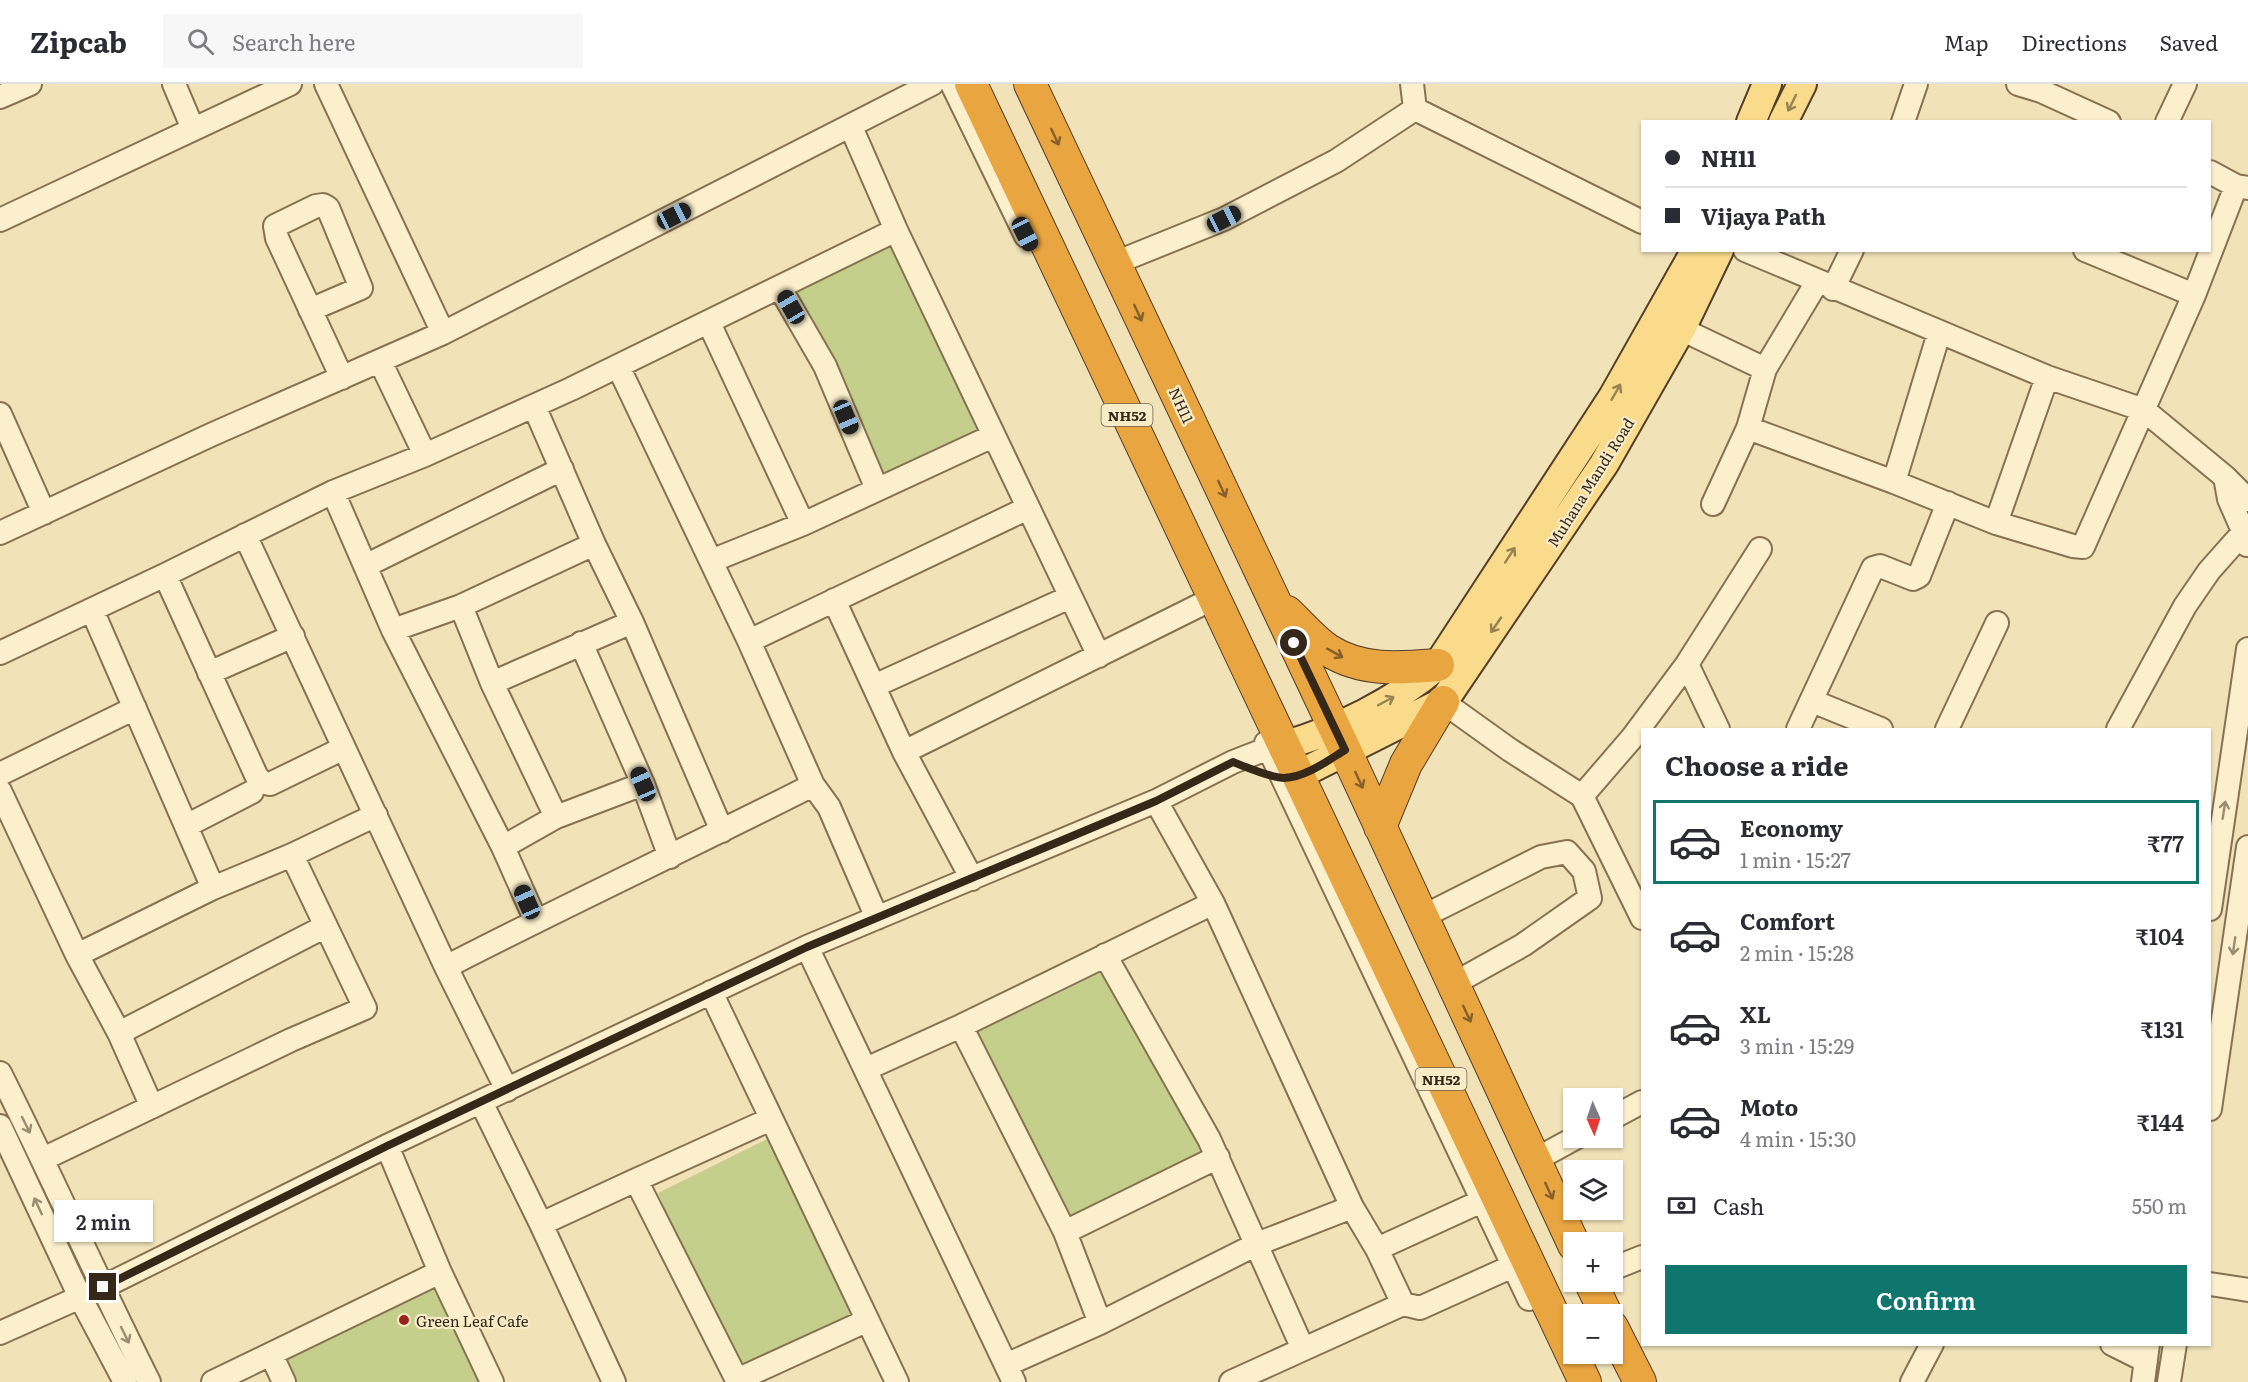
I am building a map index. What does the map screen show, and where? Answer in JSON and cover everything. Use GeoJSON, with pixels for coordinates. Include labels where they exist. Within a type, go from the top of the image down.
{"type":"FeatureCollection","features":[{"type":"Feature","properties":{"kind":"highway","name":"NH52"},"geometry":{"type":"LineString","coordinates":[[971,84],[1290,777],[1585,1382]]}},
{"type":"Feature","properties":{"kind":"highway","name":"NH11"},"geometry":{"type":"LineString","coordinates":[[1030,84],[1340,739],[1568,1232]]}},
{"type":"Feature","properties":{"kind":"highway"},"geometry":{"type":"LineString","coordinates":[[1275,601],[1328,650],[1355,663],[1392,669],[1438,665]]}},
{"type":"Feature","properties":{"kind":"highway"},"geometry":{"type":"LineString","coordinates":[[1380,827],[1406,764],[1443,702]]}},
{"type":"Feature","properties":{"kind":"highway"},"geometry":{"type":"LineString","coordinates":[[1623,1349],[1640,1382]]}},
{"type":"Feature","properties":{"kind":"main road"},"geometry":{"type":"LineString","coordinates":[[1752,120],[1767,84]]}},
{"type":"Feature","properties":{"kind":"main road"},"geometry":{"type":"LineString","coordinates":[[1784,120],[1802,84]]}},
{"type":"Feature","properties":{"kind":"main road"},"geometry":{"type":"LineString","coordinates":[[1290,777],[1414,686],[1438,665],[1708,252]]}},
{"type":"Feature","properties":{"kind":"main road","name":"Muhana Mandi Road"},"geometry":{"type":"LineString","coordinates":[[1443,702],[1604,464],[1681,329],[1708,252]]}},
{"type":"Feature","properties":{"kind":"main road"},"geometry":{"type":"LineString","coordinates":[[1276,747],[1340,739],[1443,702]]}},
{"type":"Feature","properties":{"kind":"street"},"geometry":{"type":"LineString","coordinates":[[2,92],[30,84]]}},
{"type":"Feature","properties":{"kind":"street"},"geometry":{"type":"LineString","coordinates":[[174,84],[193,129]]}},
{"type":"Feature","properties":{"kind":"street"},"geometry":{"type":"LineString","coordinates":[[0,220],[290,84]]}},
{"type":"Feature","properties":{"kind":"street"},"geometry":{"type":"LineString","coordinates":[[326,84],[443,333]]}},
{"type":"Feature","properties":{"kind":"street"},"geometry":{"type":"LineString","coordinates":[[0,534],[443,333],[932,84]]}},
{"type":"Feature","properties":{"kind":"street"},"geometry":{"type":"LineString","coordinates":[[0,1334],[101,1287],[387,1146],[807,947],[1156,801],[1233,762],[1276,747],[1200,605],[952,84]]}},
{"type":"Feature","properties":{"kind":"street"},"geometry":{"type":"LineString","coordinates":[[1412,84],[1415,109]]}},
{"type":"Feature","properties":{"kind":"street"},"geometry":{"type":"LineString","coordinates":[[1904,120],[1916,84]]}},
{"type":"Feature","properties":{"kind":"street"},"geometry":{"type":"LineString","coordinates":[[2018,84],[2042,88],[2105,120]]}},
{"type":"Feature","properties":{"kind":"street"},"geometry":{"type":"LineString","coordinates":[[2168,120],[2185,84]]}},
{"type":"Feature","properties":{"kind":"street"},"geometry":{"type":"LineString","coordinates":[[1115,263],[1224,219],[1336,161],[1415,109]]}},
{"type":"Feature","properties":{"kind":"street"},"geometry":{"type":"LineString","coordinates":[[1415,109],[1641,222]]}},
{"type":"Feature","properties":{"kind":"street"},"geometry":{"type":"LineString","coordinates":[[851,127],[896,230],[1099,656]]}},
{"type":"Feature","properties":{"kind":"street"},"geometry":{"type":"LineString","coordinates":[[1748,428],[1996,523],[2083,547],[2242,187],[2211,172]]}},
{"type":"Feature","properties":{"kind":"street"},"geometry":{"type":"LineString","coordinates":[[310,310],[371,284],[328,208],[323,205],[316,206],[275,226],[274,232],[310,310],[342,378]]}},
{"type":"Feature","properties":{"kind":"street"},"geometry":{"type":"LineString","coordinates":[[0,653],[333,492],[425,455],[534,406],[709,323],[896,230]]}},
{"type":"Feature","properties":{"kind":"street"},"geometry":{"type":"LineString","coordinates":[[1750,252],[2047,377],[2144,410],[2225,477],[2248,500]]}},
{"type":"Feature","properties":{"kind":"street"},"geometry":{"type":"LineString","coordinates":[[1713,504],[1748,428],[1764,369],[1850,252]]}},
{"type":"Feature","properties":{"kind":"street"},"geometry":{"type":"LineString","coordinates":[[2090,252],[2194,295]]}},
{"type":"Feature","properties":{"kind":"street"},"geometry":{"type":"LineString","coordinates":[[780,288],[825,366],[877,489]]}},
{"type":"Feature","properties":{"kind":"street"},"geometry":{"type":"LineString","coordinates":[[709,323],[802,524]]}},
{"type":"Feature","properties":{"kind":"street"},"geometry":{"type":"LineString","coordinates":[[1681,329],[1764,369]]}},
{"type":"Feature","properties":{"kind":"street"},"geometry":{"type":"LineString","coordinates":[[1894,482],[1940,333]]}},
{"type":"Feature","properties":{"kind":"street"},"geometry":{"type":"LineString","coordinates":[[380,360],[425,455]]}},
{"type":"Feature","properties":{"kind":"street"},"geometry":{"type":"LineString","coordinates":[[618,366],[711,561],[813,785],[829,807],[877,918]]}},
{"type":"Feature","properties":{"kind":"street"},"geometry":{"type":"LineString","coordinates":[[1996,523],[2047,377]]}},
{"type":"Feature","properties":{"kind":"street"},"geometry":{"type":"LineString","coordinates":[[534,406],[594,544],[632,622],[722,831]]}},
{"type":"Feature","properties":{"kind":"street"},"geometry":{"type":"LineString","coordinates":[[0,414],[44,513]]}},
{"type":"Feature","properties":{"kind":"street"},"geometry":{"type":"LineString","coordinates":[[711,561],[802,524],[993,436]]}},
{"type":"Feature","properties":{"kind":"street"},"geometry":{"type":"LineString","coordinates":[[365,566],[562,469]]}},
{"type":"Feature","properties":{"kind":"street"},"geometry":{"type":"LineString","coordinates":[[2119,728],[2185,606],[2209,571],[2247,537],[2229,499],[2225,477]]}},
{"type":"Feature","properties":{"kind":"street"},"geometry":{"type":"LineString","coordinates":[[333,492],[393,630],[503,847],[536,921]]}},
{"type":"Feature","properties":{"kind":"street"},"geometry":{"type":"LineString","coordinates":[[1798,728],[1873,568],[1880,567],[1913,579],[1919,576],[1948,503]]}},
{"type":"Feature","properties":{"kind":"street"},"geometry":{"type":"LineString","coordinates":[[748,641],[1028,508]]}},
{"type":"Feature","properties":{"kind":"street"},"geometry":{"type":"LineString","coordinates":[[245,535],[446,967],[507,1089]]}},
{"type":"Feature","properties":{"kind":"street"},"geometry":{"type":"LineString","coordinates":[[393,630],[461,606],[594,544]]}},
{"type":"Feature","properties":{"kind":"street"},"geometry":{"type":"LineString","coordinates":[[1582,796],[1632,738],[1687,664],[1760,549]]}},
{"type":"Feature","properties":{"kind":"street"},"geometry":{"type":"LineString","coordinates":[[165,575],[261,782],[270,784],[344,748]]}},
{"type":"Feature","properties":{"kind":"street"},"geometry":{"type":"LineString","coordinates":[[874,686],[1070,597]]}},
{"type":"Feature","properties":{"kind":"street"},"geometry":{"type":"LineString","coordinates":[[834,600],[904,752],[972,879]]}},
{"type":"Feature","properties":{"kind":"street"},"geometry":{"type":"LineString","coordinates":[[904,752],[1200,605]]}},
{"type":"Feature","properties":{"kind":"street"},"geometry":{"type":"LineString","coordinates":[[461,606],[492,683],[556,817]]}},
{"type":"Feature","properties":{"kind":"street"},"geometry":{"type":"LineString","coordinates":[[92,610],[213,888]]}},
{"type":"Feature","properties":{"kind":"street"},"geometry":{"type":"LineString","coordinates":[[492,683],[632,622]]}},
{"type":"Feature","properties":{"kind":"street"},"geometry":{"type":"LineString","coordinates":[[1947,728],[1997,623]]}},
{"type":"Feature","properties":{"kind":"street"},"geometry":{"type":"LineString","coordinates":[[209,673],[293,636]]}},
{"type":"Feature","properties":{"kind":"street"},"geometry":{"type":"LineString","coordinates":[[581,643],[643,784],[670,857]]}},
{"type":"Feature","properties":{"kind":"street"},"geometry":{"type":"LineString","coordinates":[[2211,889],[2213,862],[2248,650]]}},
{"type":"Feature","properties":{"kind":"street"},"geometry":{"type":"LineString","coordinates":[[1687,664],[1718,728]]}},
{"type":"Feature","properties":{"kind":"street"},"geometry":{"type":"LineString","coordinates":[[1812,701],[1879,728]]}},
{"type":"Feature","properties":{"kind":"street"},"geometry":{"type":"LineString","coordinates":[[1443,702],[1510,750],[1582,796],[1641,916]]}},
{"type":"Feature","properties":{"kind":"street"},"geometry":{"type":"LineString","coordinates":[[0,774],[135,708]]}},
{"type":"Feature","properties":{"kind":"street"},"geometry":{"type":"LineString","coordinates":[[1233,762],[1290,777],[1482,1201],[1568,1382]]}},
{"type":"Feature","properties":{"kind":"street"},"geometry":{"type":"LineString","coordinates":[[503,847],[556,817],[643,784]]}},
{"type":"Feature","properties":{"kind":"street"},"geometry":{"type":"LineString","coordinates":[[446,967],[813,785]]}},
{"type":"Feature","properties":{"kind":"street"},"geometry":{"type":"LineString","coordinates":[[0,791],[77,956],[119,1033],[152,1107]]}},
{"type":"Feature","properties":{"kind":"street"},"geometry":{"type":"LineString","coordinates":[[186,826],[252,792]]}},
{"type":"Feature","properties":{"kind":"street"},"geometry":{"type":"LineString","coordinates":[[1156,801],[1213,903],[1352,1207],[1377,1249],[1403,1304]]}},
{"type":"Feature","properties":{"kind":"street"},"geometry":{"type":"LineString","coordinates":[[77,956],[213,888],[292,855],[376,815]]}},
{"type":"Feature","properties":{"kind":"street"},"geometry":{"type":"LineString","coordinates":[[2211,1103],[2244,901],[2248,847]]}},
{"type":"Feature","properties":{"kind":"street"},"geometry":{"type":"LineString","coordinates":[[1422,917],[1541,857],[1567,852],[1584,871],[1590,898],[1523,945],[1453,984]]}},
{"type":"Feature","properties":{"kind":"street"},"geometry":{"type":"LineString","coordinates":[[43,1160],[291,1040],[365,1008],[292,855]]}},
{"type":"Feature","properties":{"kind":"street"},"geometry":{"type":"LineString","coordinates":[[2211,903],[2244,901]]}},
{"type":"Feature","properties":{"kind":"street"},"geometry":{"type":"LineString","coordinates":[[866,1070],[1213,903]]}},
{"type":"Feature","properties":{"kind":"street"},"geometry":{"type":"LineString","coordinates":[[119,1033],[326,926]]}},
{"type":"Feature","properties":{"kind":"street"},"geometry":{"type":"LineString","coordinates":[[807,947],[1010,1373],[1100,1323],[1257,1244],[1352,1207]]}},
{"type":"Feature","properties":{"kind":"street"},"geometry":{"type":"LineString","coordinates":[[1105,955],[1218,1157],[1303,1350]]}},
{"type":"Feature","properties":{"kind":"street"},"geometry":{"type":"LineString","coordinates":[[711,992],[897,1382]]}},
{"type":"Feature","properties":{"kind":"street"},"geometry":{"type":"LineString","coordinates":[[961,1026],[1065,1232],[1100,1323]]}},
{"type":"Feature","properties":{"kind":"street"},"geometry":{"type":"LineString","coordinates":[[0,1073],[101,1287],[149,1382]]}},
{"type":"Feature","properties":{"kind":"street"},"geometry":{"type":"LineString","coordinates":[[481,1102],[614,1382]]}},
{"type":"Feature","properties":{"kind":"street"},"geometry":{"type":"LineString","coordinates":[[1623,1112],[1641,1103]]}},
{"type":"Feature","properties":{"kind":"street"},"geometry":{"type":"LineString","coordinates":[[540,1224],[771,1119]]}},
{"type":"Feature","properties":{"kind":"street"},"geometry":{"type":"LineString","coordinates":[[0,1126],[80,1297],[125,1382]]}},
{"type":"Feature","properties":{"kind":"street"},"geometry":{"type":"LineString","coordinates":[[1534,1160],[1563,1144]]}},
{"type":"Feature","properties":{"kind":"street"},"geometry":{"type":"LineString","coordinates":[[387,1146],[440,1272],[492,1382]]}},
{"type":"Feature","properties":{"kind":"street"},"geometry":{"type":"LineString","coordinates":[[1065,1232],[1218,1157]]}},
{"type":"Feature","properties":{"kind":"street"},"geometry":{"type":"LineString","coordinates":[[636,1179],[737,1381],[866,1321]]}},
{"type":"Feature","properties":{"kind":"street"},"geometry":{"type":"LineString","coordinates":[[1377,1249],[1482,1201]]}},
{"type":"Feature","properties":{"kind":"street"},"geometry":{"type":"LineString","coordinates":[[1623,1265],[1641,1257]]}},
{"type":"Feature","properties":{"kind":"street"},"geometry":{"type":"LineString","coordinates":[[1231,1382],[1403,1304],[1420,1308],[1513,1266]]}},
{"type":"Feature","properties":{"kind":"street"},"geometry":{"type":"LineString","coordinates":[[213,1382],[440,1272]]}},
{"type":"Feature","properties":{"kind":"street"},"geometry":{"type":"LineString","coordinates":[[2211,1284],[2248,1290]]}},
{"type":"Feature","properties":{"kind":"street"},"geometry":{"type":"LineString","coordinates":[[1912,1382],[1931,1346]]}},
{"type":"Feature","properties":{"kind":"street"},"geometry":{"type":"LineString","coordinates":[[2116,1346],[2145,1362]]}},
{"type":"Feature","properties":{"kind":"street"},"geometry":{"type":"LineString","coordinates":[[2170,1381],[2175,1346]]}},
{"type":"Feature","properties":{"kind":"street"},"geometry":{"type":"LineString","coordinates":[[271,1354],[284,1382]]}},
{"type":"Feature","properties":{"kind":"green space"},"geometry":{"type":"Polygon","coordinates":[[[896,230],[993,436],[877,489],[780,288],[896,230]]]}},
{"type":"Feature","properties":{"kind":"green space"},"geometry":{"type":"Polygon","coordinates":[[[1105,955],[1218,1157],[1065,1232],[961,1026],[1105,955]]]}},
{"type":"Feature","properties":{"kind":"green space"},"geometry":{"type":"Polygon","coordinates":[[[769,1138],[861,1317],[737,1380],[658,1193],[769,1138]]]}},
{"type":"Feature","properties":{"kind":"green space","name":"Green Leaf Cafe"},"geometry":{"type":"Polygon","coordinates":[[[437,1286],[484,1382],[293,1382],[282,1358],[437,1286]]]}},
{"type":"Feature","properties":{"kind":"place","name":"Green Leaf Cafe"},"geometry":{"type":"Point","coordinates":[404,1320]}},
{"type":"Feature","properties":{"kind":"route"},"geometry":{"type":"LineString","coordinates":[[103,1287],[387,1146],[807,947],[1156,801],[1233,762],[1282,778],[1298,775],[1316,767],[1345,750],[1294,643]]}}]}
